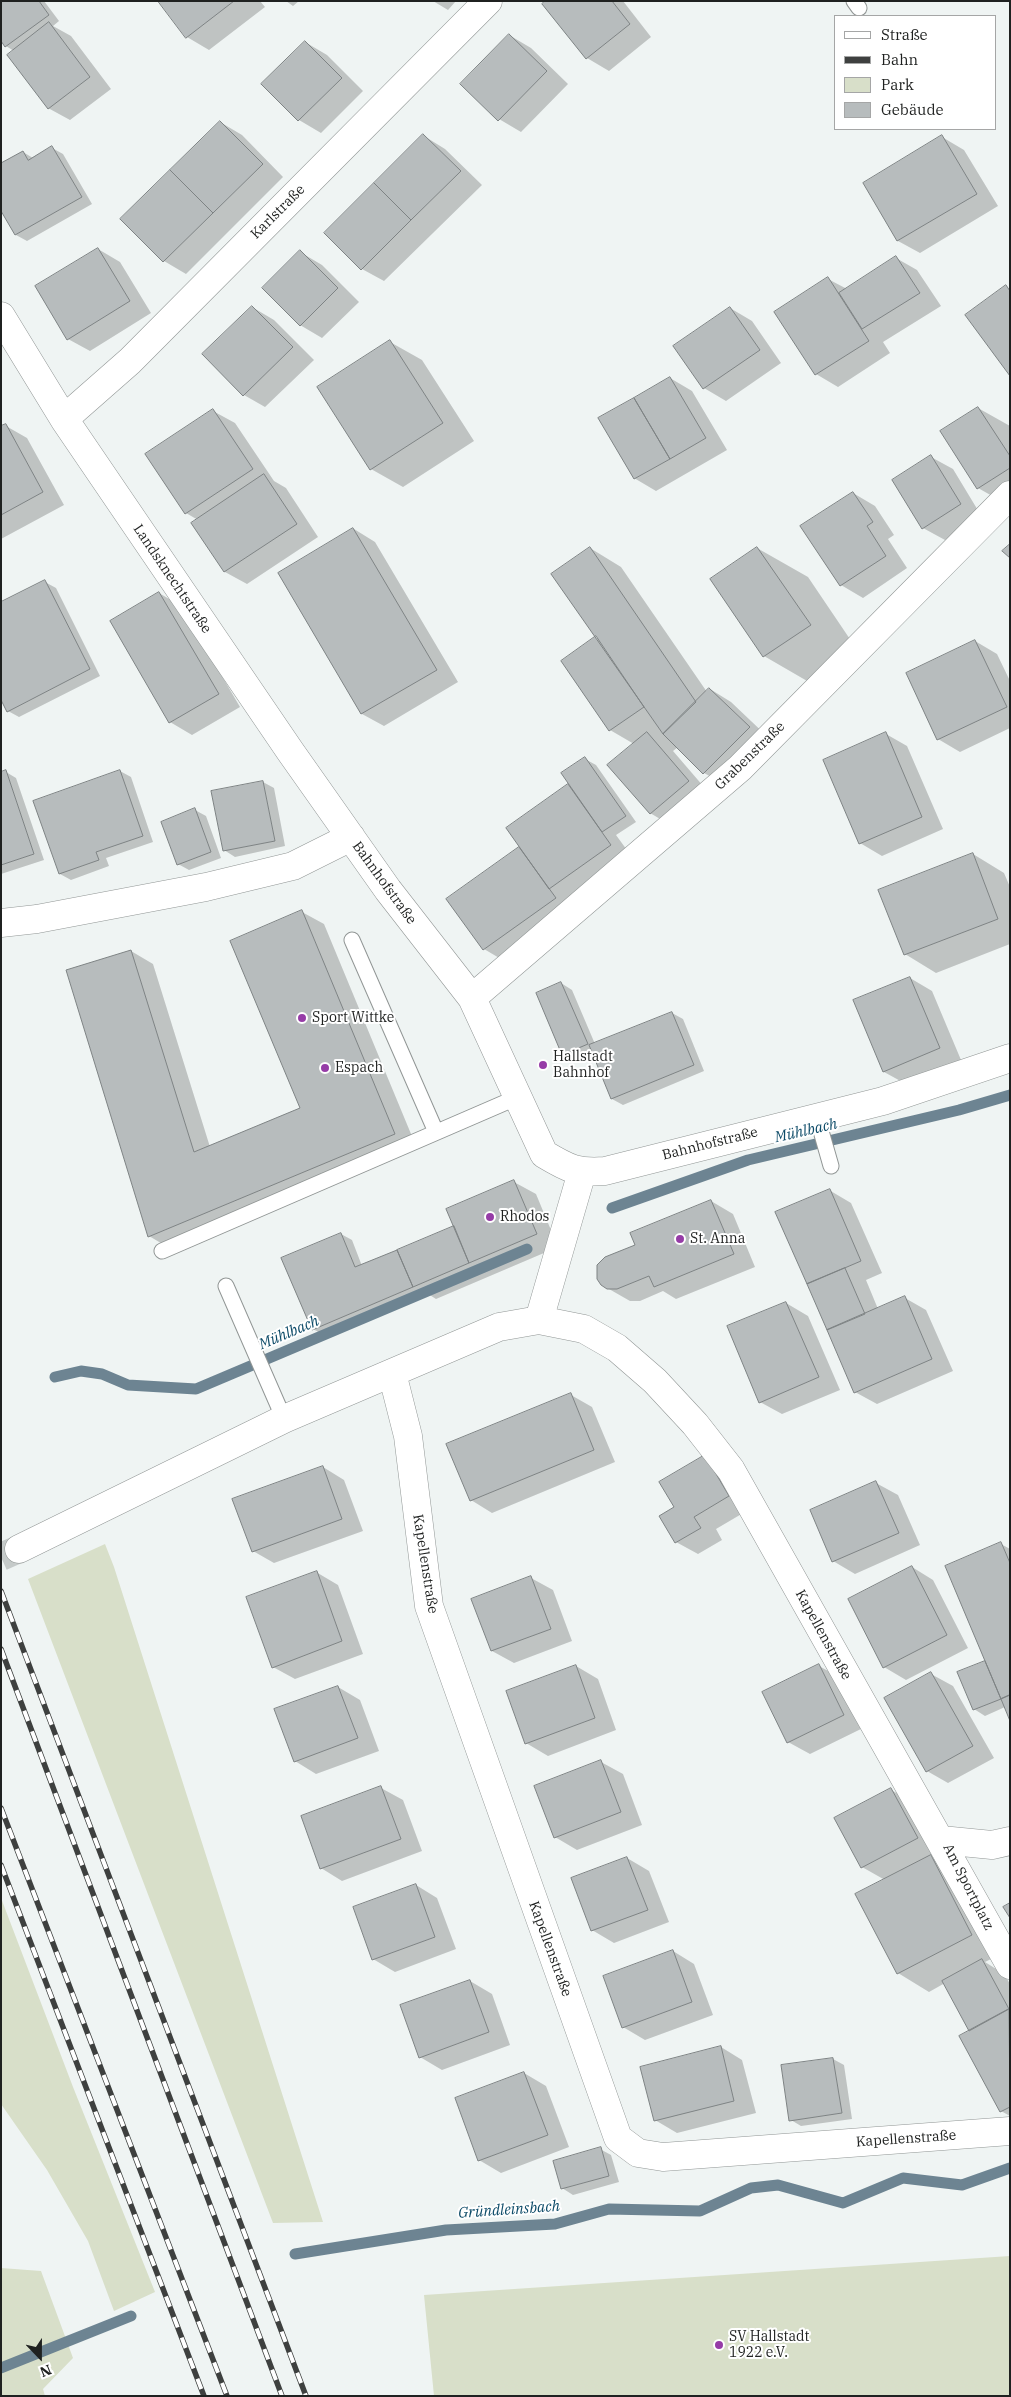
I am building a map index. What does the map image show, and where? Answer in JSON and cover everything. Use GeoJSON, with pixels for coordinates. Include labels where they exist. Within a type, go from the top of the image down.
{"type":"FeatureCollection","features":[{"type":"Feature","properties":{"kind":"street","name":"Karlstraße"},"geometry":{"type":"LineString","coordinates":[[64,420],[130,361],[488,1]]}},
{"type":"Feature","properties":{"kind":"street","name":"Landsknechtstraße"},"geometry":{"type":"LineString","coordinates":[[1,316],[64,420],[351,837]]}},
{"type":"Feature","properties":{"kind":"street","name":"Grabenstraße"},"geometry":{"type":"LineString","coordinates":[[472,998],[740,768],[1010,495]]}},
{"type":"Feature","properties":{"kind":"street","name":"Bahnhofstraße"},"geometry":{"type":"LineString","coordinates":[[1,923],[37,919],[206,886],[293,866],[351,837],[472,998],[544,1154],[561,1164],[582,1172],[605,1171],[820,1126],[883,1101],[1010,1058]]}},
{"type":"Feature","properties":{"kind":"street"},"geometry":{"type":"LineString","coordinates":[[539,1320],[582,1172]]}},
{"type":"Feature","properties":{"kind":"street","name":"Kapellenstraße"},"geometry":{"type":"LineString","coordinates":[[19,1549],[284,1419],[499,1328],[539,1320],[584,1329],[617,1348],[662,1388],[695,1424],[731,1470],[867,1713],[941,1840]]}},
{"type":"Feature","properties":{"kind":"street","name":"Kapellenstraße"},"geometry":{"type":"LineString","coordinates":[[392,1374],[408,1436],[429,1606],[618,2138],[638,2153],[663,2157],[1010,2131]]}},
{"type":"Feature","properties":{"kind":"street","name":"Am Sportplatz"},"geometry":{"type":"LineString","coordinates":[[941,1840],[992,1845],[1010,1841]]}},
{"type":"Feature","properties":{"kind":"street","name":"Am Sportplatz"},"geometry":{"type":"LineString","coordinates":[[941,1840],[1010,1965]]}},
{"type":"Feature","properties":{"kind":"lane"},"geometry":{"type":"LineString","coordinates":[[352,940],[436,1132]]}},
{"type":"Feature","properties":{"kind":"lane"},"geometry":{"type":"LineString","coordinates":[[162,1251],[518,1097]]}},
{"type":"Feature","properties":{"kind":"lane"},"geometry":{"type":"LineString","coordinates":[[820,1126],[829,1161]]}},
{"type":"Feature","properties":{"kind":"lane"},"geometry":{"type":"LineString","coordinates":[[226,1286],[252,1350],[284,1419]]}},
{"type":"Feature","properties":{"kind":"green space"},"geometry":{"type":"Polygon","coordinates":[[[105,1544],[114,1567],[323,2222],[273,2223],[28,1579],[105,1544]]]}},
{"type":"Feature","properties":{"kind":"green space"},"geometry":{"type":"Polygon","coordinates":[[[1,1898],[73,2087],[155,2292],[114,2311],[88,2241],[47,2170],[1,2104],[1,1898]]]}},
{"type":"Feature","properties":{"kind":"green space","name":"SV Hallstadt 1922 e.V."},"geometry":{"type":"Polygon","coordinates":[[[1010,2256],[1010,2396],[434,2396],[424,2295],[1010,2256]]]}},
{"type":"Feature","properties":{"kind":"green space"},"geometry":{"type":"Polygon","coordinates":[[[1,2268],[41,2271],[73,2358],[43,2389],[45,2396],[1,2396],[1,2268]]]}},
{"type":"Feature","properties":{"kind":"building"},"geometry":{"type":"Polygon","coordinates":[[[1,1],[39,1],[49,15],[5,47],[1,41],[1,1]]]}},
{"type":"Feature","properties":{"kind":"building"},"geometry":{"type":"Polygon","coordinates":[[[158,1],[234,1],[186,38],[158,1]]]}},
{"type":"Feature","properties":{"kind":"building"},"geometry":{"type":"Polygon","coordinates":[[[545,1],[612,1],[630,24],[586,59],[542,4],[545,1]]]}},
{"type":"Feature","properties":{"kind":"building"},"geometry":{"type":"Polygon","coordinates":[[[49,22],[90,77],[48,109],[7,55],[49,22]]]}},
{"type":"Feature","properties":{"kind":"building"},"geometry":{"type":"Polygon","coordinates":[[[509,34],[547,71],[498,121],[460,84],[509,34]]]}},
{"type":"Feature","properties":{"kind":"building"},"geometry":{"type":"Polygon","coordinates":[[[305,41],[342,78],[298,121],[261,84],[305,41]]]}},
{"type":"Feature","properties":{"kind":"building"},"geometry":{"type":"Polygon","coordinates":[[[220,121],[263,164],[213,213],[170,170],[220,121]]]}},
{"type":"Feature","properties":{"kind":"building"},"geometry":{"type":"Polygon","coordinates":[[[423,134],[461,171],[411,220],[374,183],[423,134]]]}},
{"type":"Feature","properties":{"kind":"building"},"geometry":{"type":"Polygon","coordinates":[[[942,135],[977,194],[897,241],[863,183],[942,135]]]}},
{"type":"Feature","properties":{"kind":"building"},"geometry":{"type":"Polygon","coordinates":[[[52,146],[82,197],[15,235],[1,211],[1,163],[23,151],[28,160],[52,146]]]}},
{"type":"Feature","properties":{"kind":"building"},"geometry":{"type":"Polygon","coordinates":[[[170,170],[213,213],[163,262],[120,219],[170,170]]]}},
{"type":"Feature","properties":{"kind":"building"},"geometry":{"type":"Polygon","coordinates":[[[374,183],[411,220],[361,270],[324,233],[374,183]]]}},
{"type":"Feature","properties":{"kind":"building"},"geometry":{"type":"Polygon","coordinates":[[[98,248],[130,301],[67,340],[35,286],[98,248]]]}},
{"type":"Feature","properties":{"kind":"building"},"geometry":{"type":"Polygon","coordinates":[[[300,250],[338,288],[300,326],[262,288],[300,250]]]}},
{"type":"Feature","properties":{"kind":"building"},"geometry":{"type":"Polygon","coordinates":[[[896,256],[920,293],[862,329],[839,293],[896,256]]]}},
{"type":"Feature","properties":{"kind":"building"},"geometry":{"type":"Polygon","coordinates":[[[828,277],[869,341],[815,375],[774,312],[828,277]]]}},
{"type":"Feature","properties":{"kind":"building"},"geometry":{"type":"Polygon","coordinates":[[[1006,285],[1010,291],[1010,376],[965,315],[1006,285]]]}},
{"type":"Feature","properties":{"kind":"building"},"geometry":{"type":"Polygon","coordinates":[[[252,306],[293,347],[243,396],[202,354],[252,306]]]}},
{"type":"Feature","properties":{"kind":"building"},"geometry":{"type":"Polygon","coordinates":[[[730,307],[760,350],[703,389],[673,346],[730,307]]]}},
{"type":"Feature","properties":{"kind":"building"},"geometry":{"type":"Polygon","coordinates":[[[390,340],[443,423],[370,470],[317,387],[390,340]]]}},
{"type":"Feature","properties":{"kind":"building"},"geometry":{"type":"Polygon","coordinates":[[[670,377],[706,438],[670,459],[634,398],[670,377]]]}},
{"type":"Feature","properties":{"kind":"building"},"geometry":{"type":"Polygon","coordinates":[[[634,398],[670,459],[634,479],[598,418],[634,398]]]}},
{"type":"Feature","properties":{"kind":"building"},"geometry":{"type":"Polygon","coordinates":[[[978,407],[1010,456],[1010,468],[977,489],[940,431],[978,407]]]}},
{"type":"Feature","properties":{"kind":"building"},"geometry":{"type":"Polygon","coordinates":[[[213,409],[253,469],[185,514],[145,454],[213,409]]]}},
{"type":"Feature","properties":{"kind":"building"},"geometry":{"type":"Polygon","coordinates":[[[6,424],[43,492],[1,515],[1,426],[6,424]]]}},
{"type":"Feature","properties":{"kind":"building"},"geometry":{"type":"Polygon","coordinates":[[[931,455],[961,504],[922,529],[892,480],[931,455]]]}},
{"type":"Feature","properties":{"kind":"building"},"geometry":{"type":"Polygon","coordinates":[[[264,474],[297,524],[224,572],[191,523],[264,474]]]}},
{"type":"Feature","properties":{"kind":"building"},"geometry":{"type":"Polygon","coordinates":[[[853,492],[873,522],[867,526],[886,556],[840,586],[800,526],[853,492]]]}},
{"type":"Feature","properties":{"kind":"building"},"geometry":{"type":"Polygon","coordinates":[[[353,528],[437,670],[361,714],[278,573],[353,528]]]}},
{"type":"Feature","properties":{"kind":"building"},"geometry":{"type":"Polygon","coordinates":[[[1010,544],[1010,558],[1002,551],[1010,544]]]}},
{"type":"Feature","properties":{"kind":"building"},"geometry":{"type":"Polygon","coordinates":[[[590,547],[696,702],[663,734],[551,574],[590,547]]]}},
{"type":"Feature","properties":{"kind":"building"},"geometry":{"type":"Polygon","coordinates":[[[757,547],[811,625],[763,657],[710,579],[757,547]]]}},
{"type":"Feature","properties":{"kind":"building"},"geometry":{"type":"Polygon","coordinates":[[[45,580],[90,669],[7,712],[1,700],[1,602],[45,580]]]}},
{"type":"Feature","properties":{"kind":"building"},"geometry":{"type":"Polygon","coordinates":[[[159,592],[219,694],[169,723],[110,621],[159,592]]]}},
{"type":"Feature","properties":{"kind":"building"},"geometry":{"type":"Polygon","coordinates":[[[596,636],[644,707],[609,731],[561,661],[596,636]]]}},
{"type":"Feature","properties":{"kind":"building"},"geometry":{"type":"Polygon","coordinates":[[[975,640],[1007,707],[937,740],[906,673],[975,640]]]}},
{"type":"Feature","properties":{"kind":"building"},"geometry":{"type":"Polygon","coordinates":[[[709,688],[750,727],[703,774],[663,734],[709,688]]]}},
{"type":"Feature","properties":{"kind":"building"},"geometry":{"type":"Polygon","coordinates":[[[647,732],[689,781],[650,814],[607,765],[647,732]]]}},
{"type":"Feature","properties":{"kind":"building"},"geometry":{"type":"Polygon","coordinates":[[[886,732],[922,817],[859,844],[823,760],[886,732]]]}},
{"type":"Feature","properties":{"kind":"building"},"geometry":{"type":"Polygon","coordinates":[[[585,757],[626,816],[602,832],[561,773],[585,757]]]}},
{"type":"Feature","properties":{"kind":"building"},"geometry":{"type":"Polygon","coordinates":[[[6,770],[34,854],[1,865],[1,772],[6,770]]]}},
{"type":"Feature","properties":{"kind":"building"},"geometry":{"type":"Polygon","coordinates":[[[120,770],[143,836],[96,852],[99,860],[59,874],[33,801],[120,770]]]}},
{"type":"Feature","properties":{"kind":"building"},"geometry":{"type":"Polygon","coordinates":[[[263,781],[275,841],[223,851],[211,791],[263,781]]]}},
{"type":"Feature","properties":{"kind":"building"},"geometry":{"type":"Polygon","coordinates":[[[568,784],[611,845],[549,889],[506,828],[568,784]]]}},
{"type":"Feature","properties":{"kind":"building"},"geometry":{"type":"Polygon","coordinates":[[[195,808],[211,852],[177,865],[161,822],[195,808]]]}},
{"type":"Feature","properties":{"kind":"building"},"geometry":{"type":"Polygon","coordinates":[[[519,847],[556,898],[483,950],[446,899],[519,847]]]}},
{"type":"Feature","properties":{"kind":"building"},"geometry":{"type":"Polygon","coordinates":[[[973,853],[998,919],[904,955],[878,890],[973,853]]]}},
{"type":"Feature","properties":{"kind":"building"},"geometry":{"type":"Polygon","coordinates":[[[302,910],[395,1134],[148,1237],[66,970],[131,950],[194,1152],[300,1108],[230,941],[302,910]]]}},
{"type":"Feature","properties":{"kind":"building"},"geometry":{"type":"Polygon","coordinates":[[[910,977],[940,1048],[883,1072],[853,1000],[910,977]]]}},
{"type":"Feature","properties":{"kind":"building"},"geometry":{"type":"Polygon","coordinates":[[[561,982],[588,1044],[562,1055],[536,993],[561,982]]]}},
{"type":"Feature","properties":{"kind":"building"},"geometry":{"type":"Polygon","coordinates":[[[672,1012],[694,1065],[611,1099],[589,1045],[672,1012]]]}},
{"type":"Feature","properties":{"kind":"building","name":"Rhodos"},"geometry":{"type":"Polygon","coordinates":[[[514,1180],[537,1234],[469,1263],[446,1209],[514,1180]]]}},
{"type":"Feature","properties":{"kind":"building"},"geometry":{"type":"Polygon","coordinates":[[[830,1189],[861,1261],[807,1284],[775,1212],[830,1189]]]}},
{"type":"Feature","properties":{"kind":"building","name":"St. Anna"},"geometry":{"type":"Polygon","coordinates":[[[711,1200],[734,1254],[654,1287],[649,1276],[617,1289],[607,1289],[601,1285],[597,1279],[597,1265],[605,1257],[635,1245],[630,1233],[711,1200]]]}},
{"type":"Feature","properties":{"kind":"building"},"geometry":{"type":"Polygon","coordinates":[[[454,1226],[469,1263],[413,1287],[397,1250],[454,1226]]]}},
{"type":"Feature","properties":{"kind":"building"},"geometry":{"type":"Polygon","coordinates":[[[341,1233],[355,1267],[397,1250],[413,1287],[312,1330],[281,1258],[341,1233]]]}},
{"type":"Feature","properties":{"kind":"building"},"geometry":{"type":"Polygon","coordinates":[[[845,1268],[865,1314],[827,1330],[807,1284],[845,1268]]]}},
{"type":"Feature","properties":{"kind":"building"},"geometry":{"type":"Polygon","coordinates":[[[905,1296],[932,1359],[854,1393],[827,1330],[905,1296]]]}},
{"type":"Feature","properties":{"kind":"building"},"geometry":{"type":"Polygon","coordinates":[[[786,1302],[819,1377],[759,1403],[727,1326],[786,1302]]]}},
{"type":"Feature","properties":{"kind":"building"},"geometry":{"type":"Polygon","coordinates":[[[571,1393],[594,1450],[470,1501],[446,1444],[571,1393]]]}},
{"type":"Feature","properties":{"kind":"building"},"geometry":{"type":"Polygon","coordinates":[[[705,1455],[729,1496],[694,1517],[701,1528],[675,1543],[659,1516],[674,1507],[659,1482],[705,1455]]]}},
{"type":"Feature","properties":{"kind":"building"},"geometry":{"type":"Polygon","coordinates":[[[323,1466],[342,1519],[252,1552],[232,1499],[323,1466]]]}},
{"type":"Feature","properties":{"kind":"building"},"geometry":{"type":"Polygon","coordinates":[[[876,1481],[899,1533],[832,1562],[810,1510],[876,1481]]]}},
{"type":"Feature","properties":{"kind":"building"},"geometry":{"type":"Polygon","coordinates":[[[1001,1542],[1010,1563],[1010,1695],[1001,1699],[945,1566],[1001,1542]]]}},
{"type":"Feature","properties":{"kind":"building"},"geometry":{"type":"Polygon","coordinates":[[[912,1566],[947,1635],[883,1668],[848,1599],[912,1566]]]}},
{"type":"Feature","properties":{"kind":"building"},"geometry":{"type":"Polygon","coordinates":[[[317,1571],[342,1641],[272,1668],[246,1597],[317,1571]]]}},
{"type":"Feature","properties":{"kind":"building"},"geometry":{"type":"Polygon","coordinates":[[[531,1576],[551,1629],[491,1651],[471,1599],[531,1576]]]}},
{"type":"Feature","properties":{"kind":"building"},"geometry":{"type":"Polygon","coordinates":[[[985,1661],[1001,1699],[973,1710],[957,1672],[985,1661]]]}},
{"type":"Feature","properties":{"kind":"building"},"geometry":{"type":"Polygon","coordinates":[[[819,1664],[844,1715],[787,1743],[762,1692],[819,1664]]]}},
{"type":"Feature","properties":{"kind":"building"},"geometry":{"type":"Polygon","coordinates":[[[576,1665],[595,1718],[525,1744],[506,1691],[576,1665]]]}},
{"type":"Feature","properties":{"kind":"building"},"geometry":{"type":"Polygon","coordinates":[[[931,1672],[973,1746],[926,1772],[884,1698],[931,1672]]]}},
{"type":"Feature","properties":{"kind":"building"},"geometry":{"type":"Polygon","coordinates":[[[338,1686],[358,1738],[294,1762],[274,1709],[338,1686]]]}},
{"type":"Feature","properties":{"kind":"building"},"geometry":{"type":"Polygon","coordinates":[[[1010,1695],[1010,1721],[1001,1699],[1010,1695]]]}},
{"type":"Feature","properties":{"kind":"building"},"geometry":{"type":"Polygon","coordinates":[[[601,1760],[621,1812],[554,1838],[534,1786],[601,1760]]]}},
{"type":"Feature","properties":{"kind":"building"},"geometry":{"type":"Polygon","coordinates":[[[381,1786],[401,1839],[320,1869],[301,1816],[381,1786]]]}},
{"type":"Feature","properties":{"kind":"building"},"geometry":{"type":"Polygon","coordinates":[[[891,1788],[918,1838],[861,1868],[834,1818],[891,1788]]]}},
{"type":"Feature","properties":{"kind":"building"},"geometry":{"type":"Polygon","coordinates":[[[931,1855],[972,1935],[897,1974],[855,1894],[931,1855]]]}},
{"type":"Feature","properties":{"kind":"building"},"geometry":{"type":"Polygon","coordinates":[[[627,1857],[648,1910],[591,1931],[571,1878],[627,1857]]]}},
{"type":"Feature","properties":{"kind":"building"},"geometry":{"type":"Polygon","coordinates":[[[416,1884],[435,1937],[372,1960],[353,1907],[416,1884]]]}},
{"type":"Feature","properties":{"kind":"building"},"geometry":{"type":"Polygon","coordinates":[[[1010,1903],[1010,1918],[1003,1907],[1010,1903]]]}},
{"type":"Feature","properties":{"kind":"building"},"geometry":{"type":"Polygon","coordinates":[[[673,1950],[692,2002],[622,2028],[603,1976],[673,1950]]]}},
{"type":"Feature","properties":{"kind":"building"},"geometry":{"type":"Polygon","coordinates":[[[982,1959],[1009,2009],[969,2031],[942,1981],[982,1959]]]}},
{"type":"Feature","properties":{"kind":"building"},"geometry":{"type":"Polygon","coordinates":[[[470,1980],[489,2032],[419,2058],[400,2005],[470,1980]]]}},
{"type":"Feature","properties":{"kind":"building"},"geometry":{"type":"Polygon","coordinates":[[[1009,2009],[1010,2107],[1000,2112],[959,2036],[1009,2009]]]}},
{"type":"Feature","properties":{"kind":"building"},"geometry":{"type":"Polygon","coordinates":[[[721,2046],[734,2101],[654,2121],[640,2067],[721,2046]]]}},
{"type":"Feature","properties":{"kind":"building"},"geometry":{"type":"Polygon","coordinates":[[[833,2058],[842,2113],[789,2121],[781,2065],[833,2058]]]}},
{"type":"Feature","properties":{"kind":"building"},"geometry":{"type":"Polygon","coordinates":[[[524,2072],[548,2135],[478,2161],[455,2098],[524,2072]]]}},
{"type":"Feature","properties":{"kind":"building"},"geometry":{"type":"Polygon","coordinates":[[[601,2147],[609,2176],[561,2189],[553,2161],[601,2147]]]}},
{"type":"Feature","properties":{"kind":"waterway","name":"Mühlbach"},"geometry":{"type":"LineString","coordinates":[[612,1208],[748,1160],[959,1110],[1010,1095]]}},
{"type":"Feature","properties":{"kind":"waterway","name":"Mühlbach"},"geometry":{"type":"LineString","coordinates":[[55,1377],[81,1371],[102,1374],[128,1385],[196,1389],[527,1249]]}},
{"type":"Feature","properties":{"kind":"waterway","name":"Gründleinsbach"},"geometry":{"type":"LineString","coordinates":[[295,2254],[446,2230],[555,2224],[609,2209],[700,2211],[751,2188],[778,2185],[843,2203],[903,2178],[962,2185],[1010,2168]]}},
{"type":"Feature","properties":{"kind":"waterway","name":"Gründleinsbach"},"geometry":{"type":"LineString","coordinates":[[1,2368],[131,2316]]}},
{"type":"Feature","properties":{"kind":"tunnel"},"geometry":{"type":"LineString","coordinates":[[1,1557],[19,1549]]}},
{"type":"Feature","properties":{"kind":"railway"},"geometry":{"type":"LineString","coordinates":[[1,1591],[306,2396]]}},
{"type":"Feature","properties":{"kind":"railway"},"geometry":{"type":"LineString","coordinates":[[1,1649],[282,2396]]}},
{"type":"Feature","properties":{"kind":"railway"},"geometry":{"type":"LineString","coordinates":[[1,1808],[227,2396]]}},
{"type":"Feature","properties":{"kind":"railway"},"geometry":{"type":"LineString","coordinates":[[1,1865],[204,2396]]}},
{"type":"Feature","properties":{"kind":"place","name":"Sport Wittke"},"geometry":{"type":"Point","coordinates":[302,1018]}},
{"type":"Feature","properties":{"kind":"place","name":"Hallstadt Bahnhof"},"geometry":{"type":"Point","coordinates":[543,1065]}},
{"type":"Feature","properties":{"kind":"place","name":"Espach"},"geometry":{"type":"Point","coordinates":[325,1068]}},
{"type":"Feature","properties":{"kind":"place","name":"Rhodos"},"geometry":{"type":"Point","coordinates":[490,1217]}},
{"type":"Feature","properties":{"kind":"place","name":"St. Anna"},"geometry":{"type":"Point","coordinates":[680,1239]}},
{"type":"Feature","properties":{"kind":"place","name":"SV Hallstadt 1922 e.V."},"geometry":{"type":"Point","coordinates":[719,2345]}}]}
